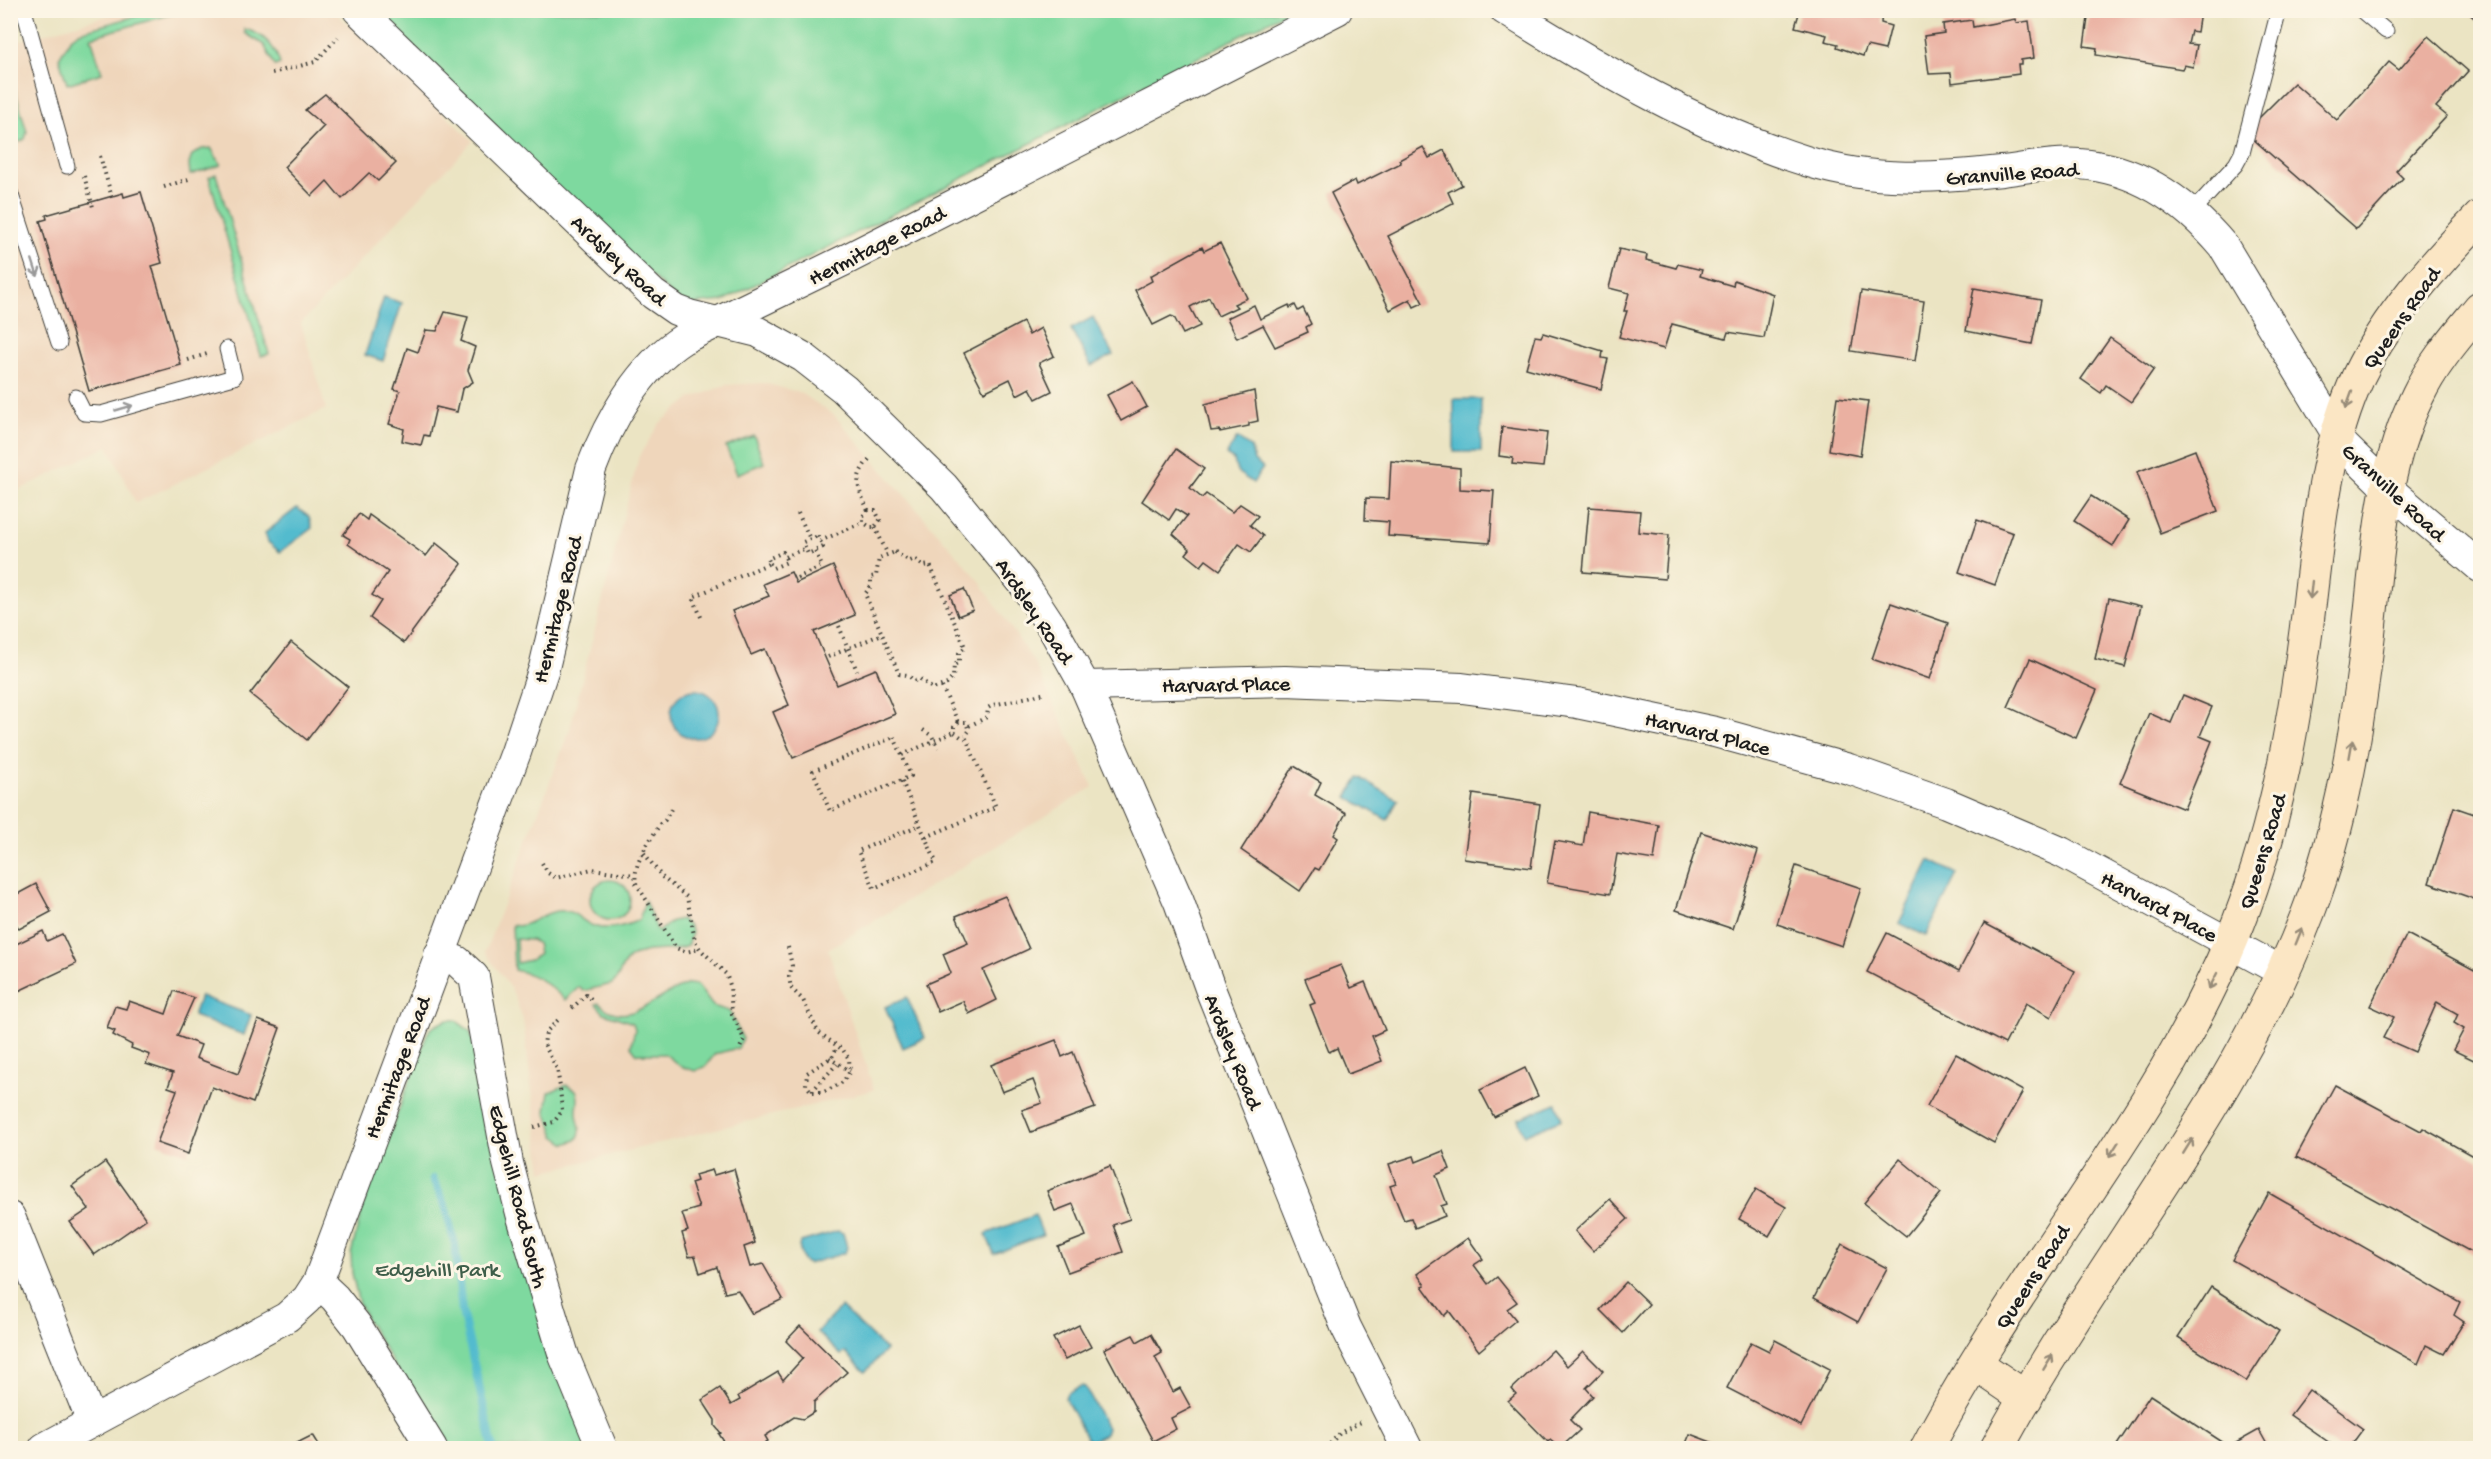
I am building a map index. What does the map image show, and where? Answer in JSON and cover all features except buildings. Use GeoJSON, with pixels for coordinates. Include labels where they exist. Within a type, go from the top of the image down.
{"type":"FeatureCollection","features":[{"type":"Feature","properties":{"kind":"main road","name":"Queens Road"},"geometry":{"type":"LineString","coordinates":[[1928,1449],[2008,1310],[2146,1101],[2192,1021],[2230,944],[2264,850],[2289,746],[2321,514],[2337,437],[2358,378],[2372,349],[2427,275],[2481,217]]}},
{"type":"Feature","properties":{"kind":"main road"},"geometry":{"type":"LineString","coordinates":[[1997,1449],[2026,1398],[2215,1104],[2257,1028],[2283,972],[2318,888],[2339,810],[2359,702],[2387,488],[2399,442],[2416,398],[2442,357],[2481,308]]}},
{"type":"Feature","properties":{"kind":"main road"},"geometry":{"type":"LineString","coordinates":[[1976,1364],[2026,1398]]}},
{"type":"Feature","properties":{"kind":"street","name":"Ardsley Road"},"geometry":{"type":"LineString","coordinates":[[358,10],[653,294],[676,310],[689,315],[758,332],[803,357],[844,389],[944,487],[1023,583],[1052,627],[1085,686],[1179,902],[1211,990],[1343,1321],[1407,1449]]}},
{"type":"Feature","properties":{"kind":"street","name":"Hermitage Road"},"geometry":{"type":"LineString","coordinates":[[44,1449],[287,1317],[307,1299],[318,1282],[516,752],[544,668],[562,584],[599,448],[641,377],[662,352],[719,321],[1336,10]]}},
{"type":"Feature","properties":{"kind":"street","name":"Granville Road"},"geometry":{"type":"LineString","coordinates":[[1505,10],[1614,77],[1663,102],[1809,162],[1886,177],[1939,178],[2079,164],[2136,177],[2170,196],[2192,212],[2224,247],[2337,437],[2354,457],[2387,488],[2481,567]]}},
{"type":"Feature","properties":{"kind":"street","name":"Harvard Place"},"geometry":{"type":"LineString","coordinates":[[1085,686],[1285,681],[1462,688],[1577,703],[1715,732],[1849,769],[1946,803],[2061,852],[2283,972]]}},
{"type":"Feature","properties":{"kind":"street","name":"Edgehill Road South"},"geometry":{"type":"LineString","coordinates":[[439,955],[457,961],[474,977],[508,1163],[522,1216],[564,1356],[602,1449]]}},
{"type":"Feature","properties":{"kind":"street"},"geometry":{"type":"LineString","coordinates":[[10,1217],[92,1422]]}},
{"type":"Feature","properties":{"kind":"street"},"geometry":{"type":"LineString","coordinates":[[318,1282],[335,1298],[357,1326],[432,1449]]}},
{"type":"Feature","properties":{"kind":"lane"},"geometry":{"type":"LineString","coordinates":[[24,10],[67,166]]}},
{"type":"Feature","properties":{"kind":"lane"},"geometry":{"type":"LineString","coordinates":[[2192,212],[2236,164],[2242,153],[2279,10]]}},
{"type":"Feature","properties":{"kind":"lane"},"geometry":{"type":"LineString","coordinates":[[2361,10],[2386,31]]}},
{"type":"Feature","properties":{"kind":"lane"},"geometry":{"type":"LineString","coordinates":[[10,192],[59,344]]}},
{"type":"Feature","properties":{"kind":"lane"},"geometry":{"type":"LineString","coordinates":[[76,397],[84,413],[100,414],[234,377],[227,349]]}},
{"type":"Feature","properties":{"kind":"path"},"geometry":{"type":"LineString","coordinates":[[272,73],[315,62],[339,37]]}},
{"type":"Feature","properties":{"kind":"path"},"geometry":{"type":"LineString","coordinates":[[100,156],[113,201]]}},
{"type":"Feature","properties":{"kind":"path"},"geometry":{"type":"LineString","coordinates":[[84,173],[93,207]]}},
{"type":"Feature","properties":{"kind":"path"},"geometry":{"type":"LineString","coordinates":[[164,187],[192,178]]}},
{"type":"Feature","properties":{"kind":"path"},"geometry":{"type":"LineString","coordinates":[[868,510],[857,484],[860,472],[869,459]]}},
{"type":"Feature","properties":{"kind":"path"},"geometry":{"type":"LineString","coordinates":[[868,510],[875,510],[879,514],[880,520],[875,526],[870,527],[864,522],[863,516],[868,510]]}},
{"type":"Feature","properties":{"kind":"path"},"geometry":{"type":"LineString","coordinates":[[798,513],[810,539]]}},
{"type":"Feature","properties":{"kind":"path"},"geometry":{"type":"LineString","coordinates":[[820,541],[864,522]]}},
{"type":"Feature","properties":{"kind":"path"},"geometry":{"type":"LineString","coordinates":[[875,526],[887,553]]}},
{"type":"Feature","properties":{"kind":"path"},"geometry":{"type":"LineString","coordinates":[[818,536],[823,547],[808,554],[803,542],[810,539],[818,536]]}},
{"type":"Feature","properties":{"kind":"path"},"geometry":{"type":"LineString","coordinates":[[785,557],[806,548]]}},
{"type":"Feature","properties":{"kind":"path"},"geometry":{"type":"LineString","coordinates":[[797,578],[822,566],[815,551]]}},
{"type":"Feature","properties":{"kind":"path"},"geometry":{"type":"LineString","coordinates":[[783,552],[787,562],[773,568],[770,563],[768,559],[783,552]]}},
{"type":"Feature","properties":{"kind":"path"},"geometry":{"type":"LineString","coordinates":[[895,552],[910,561],[915,559],[923,566],[930,566],[965,647],[959,653],[959,662],[954,665],[953,677],[942,687],[933,689],[920,679],[914,681],[908,675],[899,674],[865,594],[871,586],[871,577],[876,576],[879,558],[887,553],[895,552]]}},
{"type":"Feature","properties":{"kind":"path"},"geometry":{"type":"LineString","coordinates":[[701,617],[693,597],[770,563]]}},
{"type":"Feature","properties":{"kind":"path"},"geometry":{"type":"LineString","coordinates":[[839,626],[857,671]]}},
{"type":"Feature","properties":{"kind":"path"},"geometry":{"type":"LineString","coordinates":[[828,657],[882,634]]}},
{"type":"Feature","properties":{"kind":"path"},"geometry":{"type":"LineString","coordinates":[[942,687],[958,722]]}},
{"type":"Feature","properties":{"kind":"path"},"geometry":{"type":"LineString","coordinates":[[969,726],[987,717],[988,708],[993,705],[1046,693]]}},
{"type":"Feature","properties":{"kind":"path"},"geometry":{"type":"LineString","coordinates":[[954,732],[954,727],[958,722],[964,721],[969,726]]}},
{"type":"Feature","properties":{"kind":"path"},"geometry":{"type":"LineString","coordinates":[[964,736],[969,731],[969,726]]}},
{"type":"Feature","properties":{"kind":"path"},"geometry":{"type":"LineString","coordinates":[[923,730],[935,741],[938,748]]}},
{"type":"Feature","properties":{"kind":"path"},"geometry":{"type":"LineString","coordinates":[[954,732],[961,737],[964,736]]}},
{"type":"Feature","properties":{"kind":"path"},"geometry":{"type":"LineString","coordinates":[[902,755],[954,732]]}},
{"type":"Feature","properties":{"kind":"path"},"geometry":{"type":"LineString","coordinates":[[926,837],[996,807],[964,736]]}},
{"type":"Feature","properties":{"kind":"path"},"geometry":{"type":"LineString","coordinates":[[894,737],[911,776],[902,780],[830,811],[813,771],[894,737]]}},
{"type":"Feature","properties":{"kind":"path"},"geometry":{"type":"LineString","coordinates":[[902,780],[936,862],[874,888],[858,851],[920,825]]}},
{"type":"Feature","properties":{"kind":"path"},"geometry":{"type":"LineString","coordinates":[[671,809],[660,824],[634,875],[638,888],[671,943],[686,952],[700,949]]}},
{"type":"Feature","properties":{"kind":"path"},"geometry":{"type":"LineString","coordinates":[[644,853],[662,877],[687,897],[693,934],[700,949],[728,978],[732,1014],[744,1039],[740,1048]]}},
{"type":"Feature","properties":{"kind":"path"},"geometry":{"type":"LineString","coordinates":[[542,863],[548,873],[556,878],[592,868],[634,875]]}},
{"type":"Feature","properties":{"kind":"path"},"geometry":{"type":"LineString","coordinates":[[788,947],[792,966],[789,977],[791,988],[803,1000],[818,1032],[837,1047],[847,1055],[850,1071],[843,1082],[831,1090],[817,1093],[812,1091],[805,1081],[807,1073],[829,1058],[837,1047]]}},
{"type":"Feature","properties":{"kind":"path"},"geometry":{"type":"LineString","coordinates":[[572,1008],[586,995],[594,1001]]}},
{"type":"Feature","properties":{"kind":"path"},"geometry":{"type":"LineString","coordinates":[[534,1127],[555,1122],[562,1111],[559,1076],[544,1044],[546,1032],[558,1020]]}},
{"type":"Feature","properties":{"kind":"path"},"geometry":{"type":"LineString","coordinates":[[829,1058],[850,1071]]}},
{"type":"Feature","properties":{"kind":"path"},"geometry":{"type":"LineString","coordinates":[[812,1091],[837,1064]]}},
{"type":"Feature","properties":{"kind":"path"},"geometry":{"type":"LineString","coordinates":[[1326,1449],[1340,1433],[1371,1417]]}},
{"type":"Feature","properties":{"kind":"shaded area"},"geometry":{"type":"Polygon","coordinates":[[[124,11],[334,11],[473,141],[301,323],[326,409],[136,503],[108,446],[11,494],[11,43],[124,11]]]}},
{"type":"Feature","properties":{"kind":"shaded area"},"geometry":{"type":"Polygon","coordinates":[[[764,383],[801,393],[834,415],[979,580],[1033,661],[1093,787],[828,949],[874,1090],[542,1172],[523,1019],[512,990],[485,952],[569,732],[639,456],[660,423],[690,399],[726,385],[764,383]]]}},
{"type":"Feature","properties":{"kind":"green space"},"geometry":{"type":"Polygon","coordinates":[[[154,11],[183,11],[91,37],[102,73],[67,84],[59,58],[71,38],[79,32],[154,11]]]}},
{"type":"Feature","properties":{"kind":"green space"},"geometry":{"type":"Polygon","coordinates":[[[364,11],[1289,11],[723,301],[683,305],[364,11]]]}},
{"type":"Feature","properties":{"kind":"green space"},"geometry":{"type":"Polygon","coordinates":[[[245,29],[258,34],[268,42],[280,64],[275,66],[264,45],[245,33],[245,29]]]}},
{"type":"Feature","properties":{"kind":"green space"},"geometry":{"type":"Polygon","coordinates":[[[11,76],[27,132],[25,139],[20,142],[15,140],[11,130],[11,76]]]}},
{"type":"Feature","properties":{"kind":"green space"},"geometry":{"type":"Polygon","coordinates":[[[211,148],[221,165],[190,175],[189,164],[192,155],[202,149],[211,148]]]}},
{"type":"Feature","properties":{"kind":"green space"},"geometry":{"type":"Polygon","coordinates":[[[216,174],[269,354],[261,356],[209,177],[216,174]]]}},
{"type":"Feature","properties":{"kind":"green space"},"geometry":{"type":"Polygon","coordinates":[[[754,436],[764,463],[737,474],[726,447],[754,436]]]}},
{"type":"Feature","properties":{"kind":"green space"},"geometry":{"type":"Polygon","coordinates":[[[610,880],[618,881],[624,886],[629,892],[629,908],[624,914],[618,919],[610,920],[602,919],[596,914],[591,908],[590,900],[591,892],[596,886],[602,881],[610,880]]]}},
{"type":"Feature","properties":{"kind":"green space"},"geometry":{"type":"Polygon","coordinates":[[[645,901],[658,932],[672,921],[681,919],[689,926],[692,933],[687,946],[674,950],[645,952],[631,957],[612,984],[583,991],[579,987],[565,1000],[542,981],[514,970],[512,925],[524,925],[556,911],[571,912],[589,924],[601,928],[627,925],[639,920],[645,901]],[[516,939],[517,963],[530,960],[539,954],[537,943],[531,940],[516,939]]]}},
{"type":"Feature","properties":{"kind":"green space"},"geometry":{"type":"Polygon","coordinates":[[[689,984],[697,985],[713,1006],[729,1011],[743,1039],[738,1048],[715,1054],[706,1066],[695,1071],[680,1066],[665,1054],[637,1054],[631,1046],[635,1029],[633,1023],[604,1013],[596,1004],[599,1003],[610,1011],[621,1014],[632,1012],[689,984]]]}},
{"type":"Feature","properties":{"kind":"green space","name":"Edgehill Park"},"geometry":{"type":"Polygon","coordinates":[[[446,1020],[455,1020],[470,1031],[590,1448],[444,1448],[359,1304],[352,1273],[351,1254],[362,1209],[427,1034],[431,1028],[446,1020]]]}},
{"type":"Feature","properties":{"kind":"green space"},"geometry":{"type":"Polygon","coordinates":[[[566,1085],[576,1090],[577,1093],[580,1133],[576,1140],[566,1144],[555,1136],[546,1111],[549,1092],[566,1085]]]}},
{"type":"Feature","properties":{"kind":"water"},"geometry":{"type":"Polygon","coordinates":[[[384,297],[402,303],[383,361],[365,355],[384,297]]]}},
{"type":"Feature","properties":{"kind":"water"},"geometry":{"type":"Polygon","coordinates":[[[1093,317],[1113,355],[1091,366],[1071,329],[1093,317]]]}},
{"type":"Feature","properties":{"kind":"water"},"geometry":{"type":"Polygon","coordinates":[[[1454,399],[1481,399],[1481,452],[1454,452],[1454,399]]]}},
{"type":"Feature","properties":{"kind":"water"},"geometry":{"type":"Polygon","coordinates":[[[1237,438],[1251,448],[1254,461],[1263,468],[1253,483],[1237,472],[1234,460],[1226,455],[1237,438]]]}},
{"type":"Feature","properties":{"kind":"water"},"geometry":{"type":"Polygon","coordinates":[[[297,508],[309,517],[312,528],[280,552],[268,542],[265,533],[297,508]]]}},
{"type":"Feature","properties":{"kind":"water"},"geometry":{"type":"Polygon","coordinates":[[[690,690],[700,690],[712,697],[719,709],[719,719],[712,731],[700,738],[690,738],[675,727],[671,719],[671,709],[682,694],[690,690]]]}},
{"type":"Feature","properties":{"kind":"water"},"geometry":{"type":"Polygon","coordinates":[[[1359,777],[1398,800],[1387,820],[1347,797],[1359,777]]]}},
{"type":"Feature","properties":{"kind":"water"},"geometry":{"type":"Polygon","coordinates":[[[1930,860],[1957,874],[1926,936],[1899,923],[1930,860]]]}},
{"type":"Feature","properties":{"kind":"water"},"geometry":{"type":"Polygon","coordinates":[[[200,996],[251,1015],[244,1035],[193,1016],[200,996]]]}},
{"type":"Feature","properties":{"kind":"water"},"geometry":{"type":"Polygon","coordinates":[[[907,997],[925,1038],[903,1048],[885,1007],[907,997]]]}},
{"type":"Feature","properties":{"kind":"water"},"geometry":{"type":"Polygon","coordinates":[[[1556,1103],[1562,1119],[1524,1135],[1518,1119],[1556,1103]]]}},
{"type":"Feature","properties":{"kind":"water"},"geometry":{"type":"Polygon","coordinates":[[[1035,1215],[1043,1235],[994,1254],[986,1234],[1035,1215]]]}},
{"type":"Feature","properties":{"kind":"water"},"geometry":{"type":"Polygon","coordinates":[[[838,1231],[843,1233],[847,1247],[845,1253],[808,1264],[803,1261],[799,1246],[801,1242],[838,1231]]]}},
{"type":"Feature","properties":{"kind":"water"},"geometry":{"type":"Polygon","coordinates":[[[841,1307],[886,1350],[865,1372],[845,1352],[841,1355],[817,1332],[841,1307]]]}},
{"type":"Feature","properties":{"kind":"water"},"geometry":{"type":"Polygon","coordinates":[[[1081,1386],[1085,1387],[1107,1428],[1105,1434],[1091,1441],[1087,1439],[1065,1398],[1067,1393],[1081,1386]]]}},
{"type":"Feature","properties":{"kind":"waterway"},"geometry":{"type":"LineString","coordinates":[[433,1179],[445,1205],[455,1245],[462,1311],[493,1448]]}}]}
